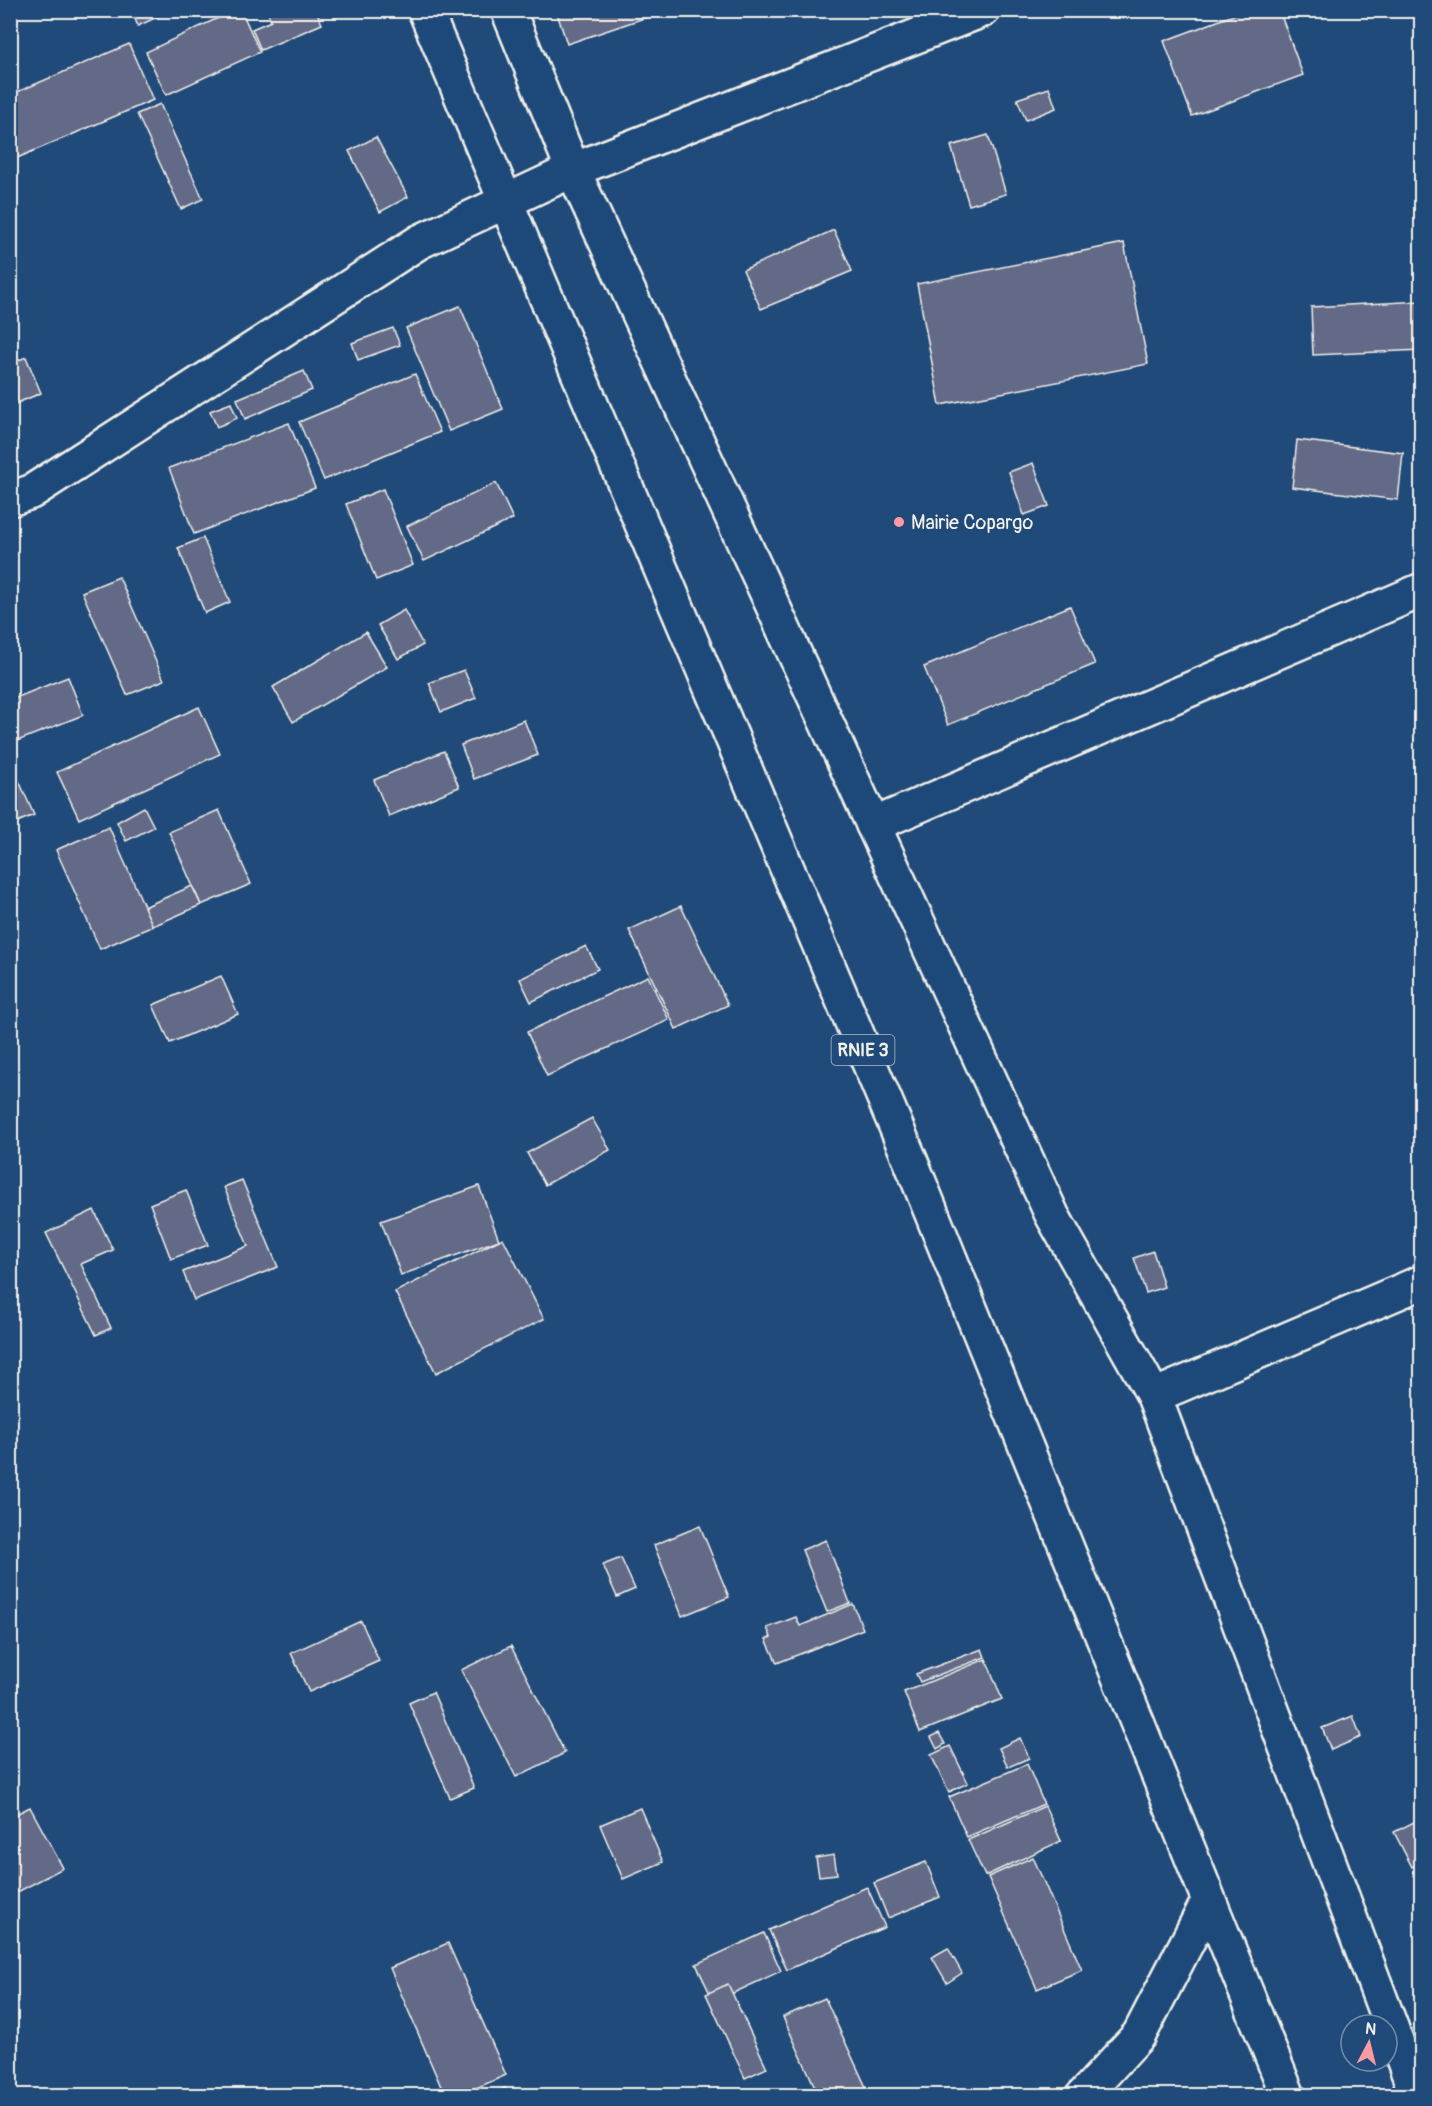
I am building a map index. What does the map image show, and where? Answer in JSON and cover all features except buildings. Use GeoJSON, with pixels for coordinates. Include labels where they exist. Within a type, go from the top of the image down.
{"type":"FeatureCollection","features":[{"type":"Feature","properties":{"kind":"main road","name":"RNIE 3"},"geometry":{"type":"LineString","coordinates":[[425,10],[910,1162],[1287,2096]]}},
{"type":"Feature","properties":{"kind":"main road"},"geometry":{"type":"LineString","coordinates":[[508,10],[573,170],[1052,1215],[1154,1396],[1417,2096]]}},
{"type":"Feature","properties":{"kind":"main road"},"geometry":{"type":"LineString","coordinates":[[10,499],[31,492],[418,242],[573,170],[983,10]]}},
{"type":"Feature","properties":{"kind":"main road"},"geometry":{"type":"LineString","coordinates":[[873,825],[1422,590]]}},
{"type":"Feature","properties":{"kind":"main road"},"geometry":{"type":"LineString","coordinates":[[1154,1396],[1422,1282]]}},
{"type":"Feature","properties":{"kind":"main road"},"geometry":{"type":"LineString","coordinates":[[1083,2096],[1139,2036],[1208,1902]]}},
{"type":"Feature","properties":{"kind":"place","name":"Mairie Copargo"},"geometry":{"type":"Point","coordinates":[899,522]}}]}
